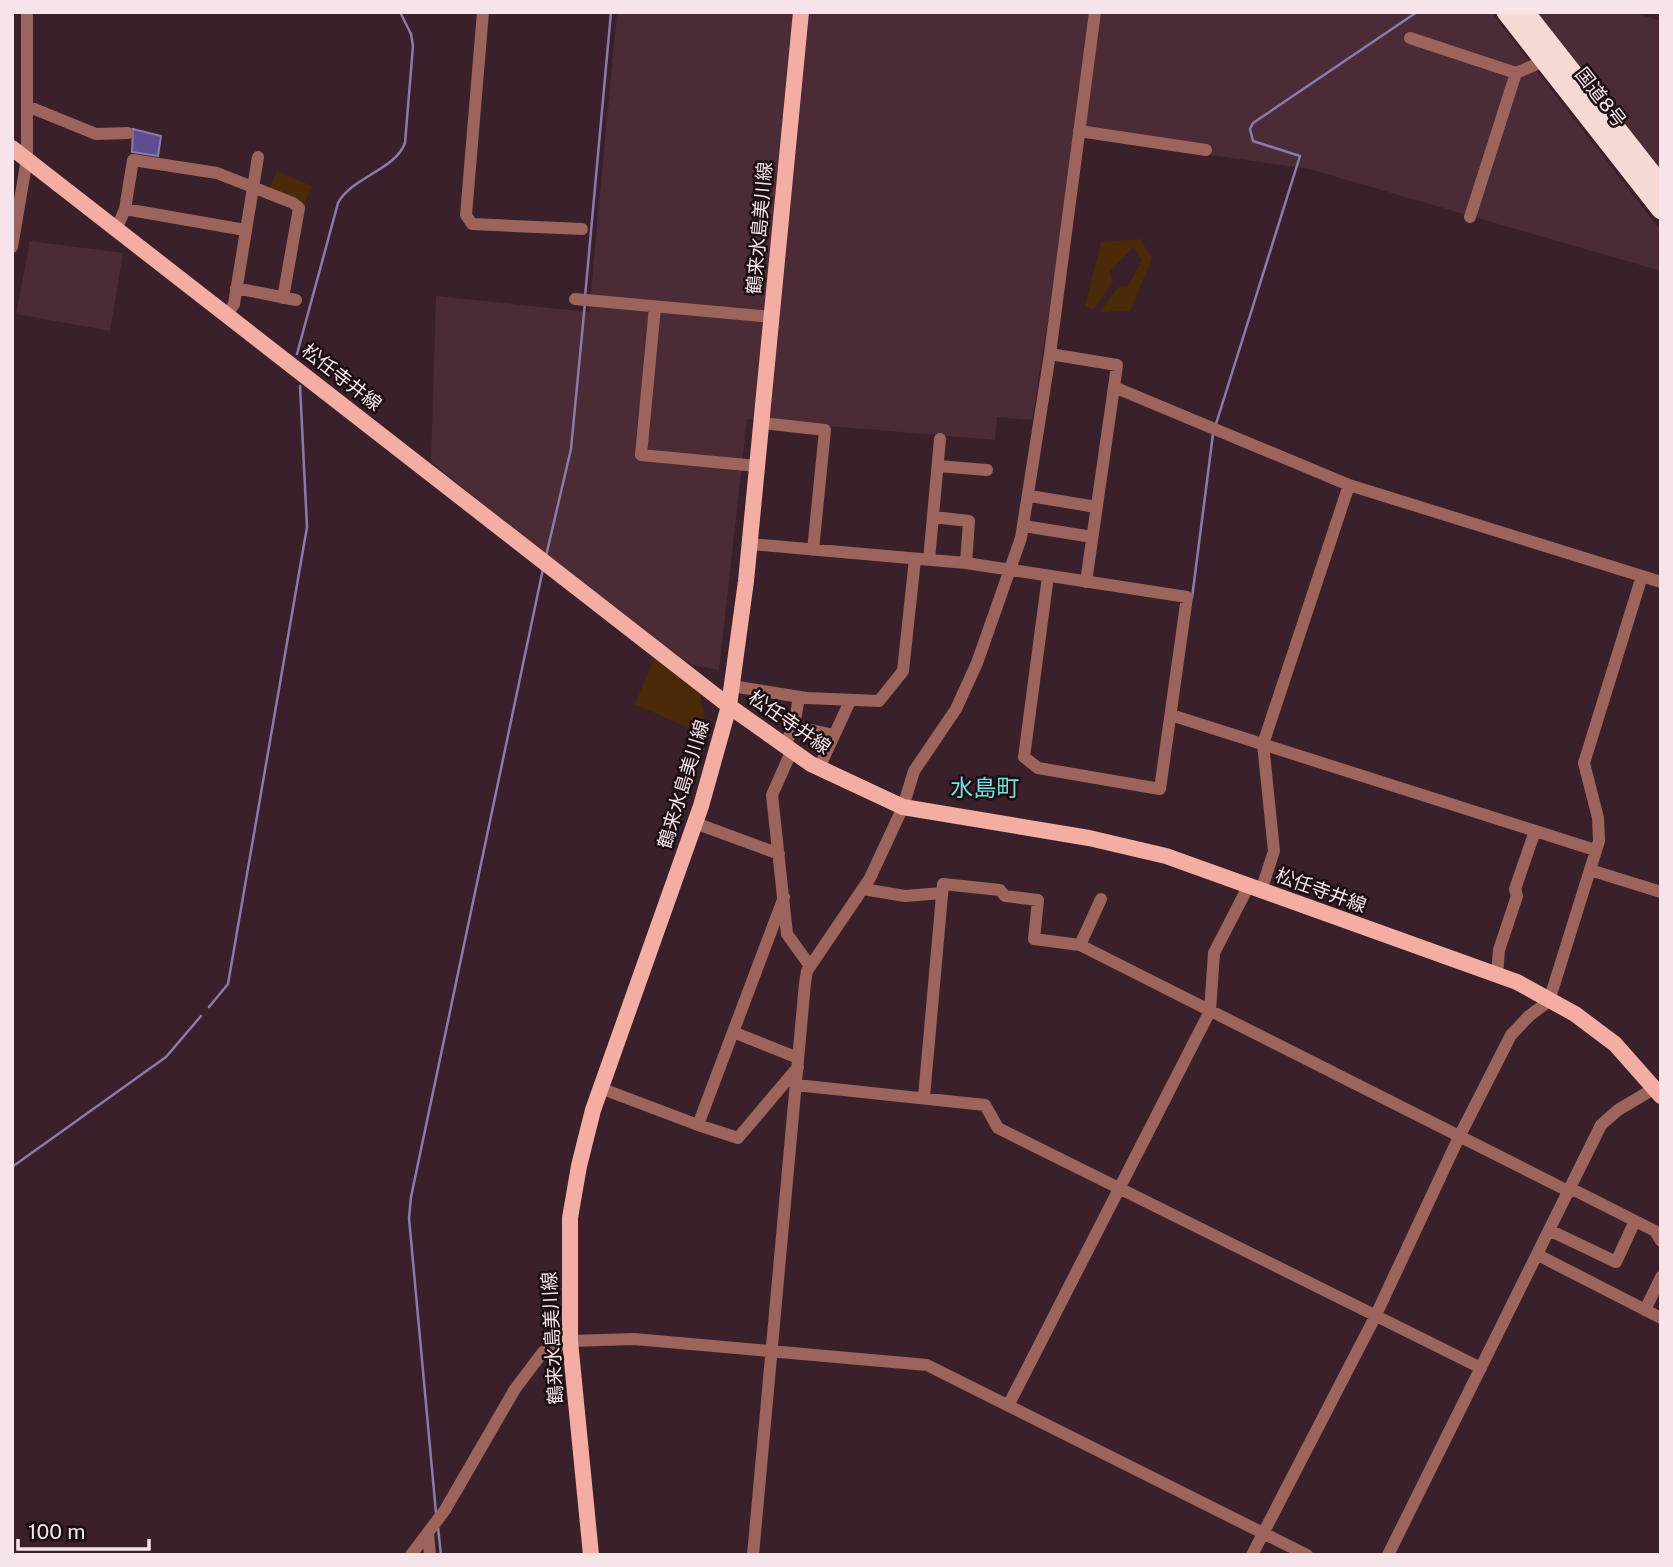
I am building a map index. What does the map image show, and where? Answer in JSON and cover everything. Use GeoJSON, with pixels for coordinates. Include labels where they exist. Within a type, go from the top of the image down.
{"type":"FeatureCollection","features":[{"type":"Feature","properties":{"kind":"highway","name":"国道8号"},"geometry":{"type":"LineString","coordinates":[[1506,12],[1661,210]]}},
{"type":"Feature","properties":{"kind":"highway","name":"国道8号"},"geometry":{"type":"LineString","coordinates":[[1525,12],[1661,185]]}},
{"type":"Feature","properties":{"kind":"main road","name":"鶴来水島美川線"},"geometry":{"type":"LineString","coordinates":[[591,1555],[570,1341],[570,1218],[579,1166],[600,1088],[695,823],[729,706],[750,544],[801,12]]}},
{"type":"Feature","properties":{"kind":"main road","name":"松任寺井線"},"geometry":{"type":"LineString","coordinates":[[12,148],[729,706],[819,768],[918,812],[1089,838],[1166,856],[1517,982],[1575,1014],[1615,1044],[1658,1092]]}},
{"type":"Feature","properties":{"kind":"main road"},"geometry":{"type":"LineString","coordinates":[[696,680],[714,682],[734,669]]}},
{"type":"Feature","properties":{"kind":"main road"},"geometry":{"type":"LineString","coordinates":[[721,735],[751,721]]}},
{"type":"Feature","properties":{"kind":"street"},"geometry":{"type":"LineString","coordinates":[[12,247],[15,216],[27,159],[27,12]]}},
{"type":"Feature","properties":{"kind":"street"},"geometry":{"type":"LineString","coordinates":[[484,12],[467,215],[472,224],[582,229]]}},
{"type":"Feature","properties":{"kind":"street"},"geometry":{"type":"LineString","coordinates":[[753,1555],[805,983],[810,966],[863,889],[903,807],[914,771],[950,719],[977,663],[1024,526],[1050,354],[1095,12]]}},
{"type":"Feature","properties":{"kind":"street"},"geometry":{"type":"LineString","coordinates":[[1409,38],[1516,73],[1544,61]]}},
{"type":"Feature","properties":{"kind":"street"},"geometry":{"type":"LineString","coordinates":[[1470,217],[1516,73]]}},
{"type":"Feature","properties":{"kind":"street"},"geometry":{"type":"LineString","coordinates":[[27,106],[96,134],[128,133]]}},
{"type":"Feature","properties":{"kind":"street"},"geometry":{"type":"LineString","coordinates":[[1079,131],[1206,150]]}},
{"type":"Feature","properties":{"kind":"street"},"geometry":{"type":"LineString","coordinates":[[227,314],[233,304],[258,157]]}},
{"type":"Feature","properties":{"kind":"street"},"geometry":{"type":"LineString","coordinates":[[116,230],[125,209],[133,160],[217,173],[252,187],[299,208],[283,298]]}},
{"type":"Feature","properties":{"kind":"street"},"geometry":{"type":"LineString","coordinates":[[125,209],[245,230]]}},
{"type":"Feature","properties":{"kind":"street"},"geometry":{"type":"LineString","coordinates":[[236,288],[296,300]]}},
{"type":"Feature","properties":{"kind":"street"},"geometry":{"type":"LineString","coordinates":[[581,300],[772,317]]}},
{"type":"Feature","properties":{"kind":"street"},"geometry":{"type":"LineString","coordinates":[[654,307],[641,455],[757,466]]}},
{"type":"Feature","properties":{"kind":"street"},"geometry":{"type":"LineString","coordinates":[[1050,354],[1117,365],[1086,582]]}},
{"type":"Feature","properties":{"kind":"street"},"geometry":{"type":"LineString","coordinates":[[1114,387],[1349,485],[1661,582]]}},
{"type":"Feature","properties":{"kind":"street"},"geometry":{"type":"LineString","coordinates":[[762,423],[825,430],[813,550]]}},
{"type":"Feature","properties":{"kind":"street"},"geometry":{"type":"LineString","coordinates":[[929,560],[940,439]]}},
{"type":"Feature","properties":{"kind":"street"},"geometry":{"type":"LineString","coordinates":[[938,466],[987,470]]}},
{"type":"Feature","properties":{"kind":"street"},"geometry":{"type":"LineString","coordinates":[[1009,1404],[1210,1011],[1214,953],[1255,888],[1274,851],[1263,744],[1349,485]]}},
{"type":"Feature","properties":{"kind":"street"},"geometry":{"type":"LineString","coordinates":[[1030,496],[1096,507]]}},
{"type":"Feature","properties":{"kind":"street"},"geometry":{"type":"LineString","coordinates":[[933,517],[969,521],[966,563]]}},
{"type":"Feature","properties":{"kind":"street"},"geometry":{"type":"LineString","coordinates":[[1024,526],[1092,537]]}},
{"type":"Feature","properties":{"kind":"street"},"geometry":{"type":"LineString","coordinates":[[750,544],[966,563],[1187,597],[1160,789],[1038,768],[1024,757],[1048,576]]}},
{"type":"Feature","properties":{"kind":"street"},"geometry":{"type":"LineString","coordinates":[[732,686],[799,697],[879,701],[903,671],[915,559]]}},
{"type":"Feature","properties":{"kind":"street"},"geometry":{"type":"LineString","coordinates":[[1252,1555],[1375,1317],[1459,1137],[1511,1035],[1529,1016],[1549,1001],[1600,829],[1584,763],[1642,576]]}},
{"type":"Feature","properties":{"kind":"street"},"geometry":{"type":"LineString","coordinates":[[799,697],[794,726],[772,795],[787,934],[810,966]]}},
{"type":"Feature","properties":{"kind":"street"},"geometry":{"type":"LineString","coordinates":[[819,768],[850,701]]}},
{"type":"Feature","properties":{"kind":"street"},"geometry":{"type":"LineString","coordinates":[[1171,715],[1595,850]]}},
{"type":"Feature","properties":{"kind":"street"},"geometry":{"type":"LineString","coordinates":[[794,726],[834,735]]}},
{"type":"Feature","properties":{"kind":"street"},"geometry":{"type":"LineString","coordinates":[[695,823],[779,854]]}},
{"type":"Feature","properties":{"kind":"street"},"geometry":{"type":"LineString","coordinates":[[1497,975],[1499,950],[1517,896],[1515,889],[1535,831]]}},
{"type":"Feature","properties":{"kind":"street"},"geometry":{"type":"LineString","coordinates":[[1590,870],[1661,892]]}},
{"type":"Feature","properties":{"kind":"street"},"geometry":{"type":"LineString","coordinates":[[924,1097],[943,884],[1000,890],[1006,896],[1038,900],[1034,939],[1080,945],[1459,1137],[1635,1221],[1656,1224],[1661,1241]]}},
{"type":"Feature","properties":{"kind":"street"},"geometry":{"type":"LineString","coordinates":[[863,889],[905,897],[942,893]]}},
{"type":"Feature","properties":{"kind":"street"},"geometry":{"type":"LineString","coordinates":[[698,1125],[784,897]]}},
{"type":"Feature","properties":{"kind":"street"},"geometry":{"type":"LineString","coordinates":[[1080,945],[1101,899]]}},
{"type":"Feature","properties":{"kind":"street"},"geometry":{"type":"LineString","coordinates":[[733,1032],[798,1062]]}},
{"type":"Feature","properties":{"kind":"street"},"geometry":{"type":"LineString","coordinates":[[600,1088],[738,1138],[798,1062]]}},
{"type":"Feature","properties":{"kind":"street"},"geometry":{"type":"LineString","coordinates":[[796,1085],[985,1105],[998,1128],[1481,1368]]}},
{"type":"Feature","properties":{"kind":"street"},"geometry":{"type":"LineString","coordinates":[[1388,1555],[1571,1191],[1601,1125],[1618,1110],[1658,1092]]}},
{"type":"Feature","properties":{"kind":"street"},"geometry":{"type":"LineString","coordinates":[[1551,1231],[1616,1262],[1635,1221]]}},
{"type":"Feature","properties":{"kind":"street"},"geometry":{"type":"LineString","coordinates":[[1538,1255],[1661,1318]]}},
{"type":"Feature","properties":{"kind":"street"},"geometry":{"type":"LineString","coordinates":[[1645,1310],[1661,1277]]}},
{"type":"Feature","properties":{"kind":"street"},"geometry":{"type":"LineString","coordinates":[[411,1555],[442,1514],[530,1367],[543,1352],[570,1341],[654,1339],[928,1365],[1307,1555]]}},
{"type":"Feature","properties":{"kind":"street"},"geometry":{"type":"LineString","coordinates":[[430,1530],[430,1555]]}},
{"type":"Feature","properties":{"kind":"shaded area"},"geometry":{"type":"Polygon","coordinates":[[[617,12],[1491,12],[1661,231],[1661,271],[1309,169],[1077,136],[1032,420],[997,417],[995,440],[747,419],[719,670],[690,664],[642,632],[431,462],[436,296],[589,312],[617,12]]]}},
{"type":"Feature","properties":{"kind":"shaded area"},"geometry":{"type":"Polygon","coordinates":[[[1536,12],[1631,12],[1661,21],[1661,171],[1536,12]]]}},
{"type":"Feature","properties":{"kind":"shaded area"},"geometry":{"type":"Polygon","coordinates":[[[133,129],[161,136],[158,156],[132,152],[133,129]]]}},
{"type":"Feature","properties":{"kind":"shaded area"},"geometry":{"type":"Polygon","coordinates":[[[277,171],[312,186],[304,204],[269,190],[277,171]]]}},
{"type":"Feature","properties":{"kind":"shaded area"},"geometry":{"type":"Polygon","coordinates":[[[1140,239],[1152,258],[1130,311],[1100,312],[1118,287],[1128,286],[1142,260],[1133,247],[1110,271],[1112,282],[1094,309],[1085,306],[1101,242],[1140,239]]]}},
{"type":"Feature","properties":{"kind":"shaded area"},"geometry":{"type":"Polygon","coordinates":[[[30,241],[123,253],[110,331],[16,314],[30,241]]]}},
{"type":"Feature","properties":{"kind":"shaded area"},"geometry":{"type":"Polygon","coordinates":[[[654,658],[700,694],[708,737],[635,704],[654,658]]]}},
{"type":"Feature","properties":{"kind":"waterway"},"geometry":{"type":"LineString","coordinates":[[297,354],[338,203],[353,186],[392,160],[405,143],[413,46],[411,34],[400,12]]}},
{"type":"Feature","properties":{"kind":"waterway"},"geometry":{"type":"LineString","coordinates":[[585,297],[611,12]]}},
{"type":"Feature","properties":{"kind":"waterway"},"geometry":{"type":"LineString","coordinates":[[1216,424],[1300,156],[1253,141],[1250,129],[1253,123],[1417,12]]}},
{"type":"Feature","properties":{"kind":"waterway"},"geometry":{"type":"LineString","coordinates":[[546,556],[571,449],[585,303]]}},
{"type":"Feature","properties":{"kind":"waterway"},"geometry":{"type":"LineString","coordinates":[[209,1007],[228,984],[307,527],[300,386]]}},
{"type":"Feature","properties":{"kind":"waterway"},"geometry":{"type":"LineString","coordinates":[[1192,598],[1213,434]]}},
{"type":"Feature","properties":{"kind":"waterway"},"geometry":{"type":"LineString","coordinates":[[436,1513],[409,1218],[411,1197],[543,569]]}},
{"type":"Feature","properties":{"kind":"waterway"},"geometry":{"type":"LineString","coordinates":[[12,1167],[166,1057],[201,1016]]}},
{"type":"Feature","properties":{"kind":"waterway"},"geometry":{"type":"LineString","coordinates":[[438,1527],[441,1555]]}},
{"type":"Feature","properties":{"kind":"district","name":"水島町"},"geometry":{"type":"Point","coordinates":[985,787]}}]}
